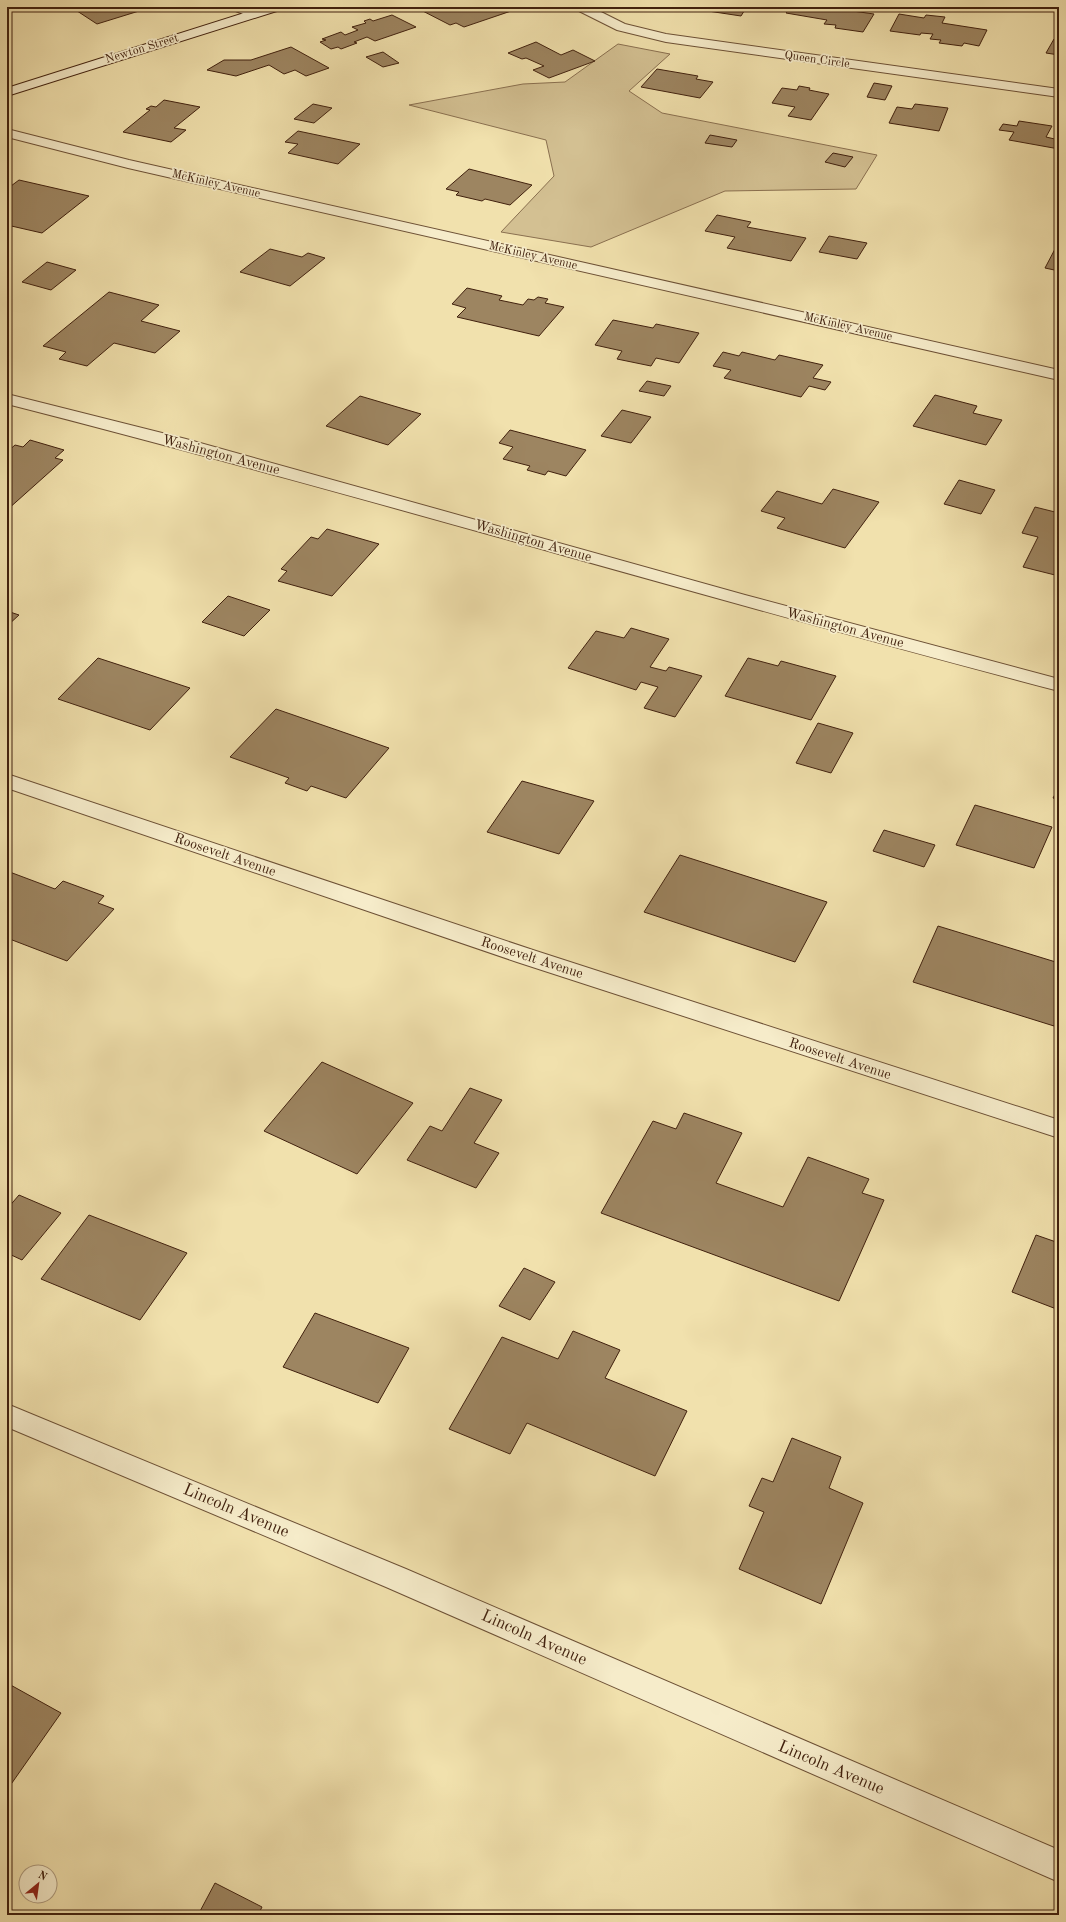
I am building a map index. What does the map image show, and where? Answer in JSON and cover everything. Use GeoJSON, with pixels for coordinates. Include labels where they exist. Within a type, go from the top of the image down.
{"type":"FeatureCollection","features":[{"type":"Feature","properties":{"kind":"street"},"geometry":{"type":"LineString","coordinates":[[237,7],[254,14]]}},
{"type":"Feature","properties":{"kind":"street","name":"Newton Street"},"geometry":{"type":"LineString","coordinates":[[7,92],[276,7]]}},
{"type":"Feature","properties":{"kind":"street","name":"Queen Circle"},"geometry":{"type":"LineString","coordinates":[[581,7],[622,27],[666,38],[1059,93]]}},
{"type":"Feature","properties":{"kind":"street","name":"McKinley Avenue"},"geometry":{"type":"LineString","coordinates":[[7,133],[136,166],[1059,375]]}},
{"type":"Feature","properties":{"kind":"street","name":"Washington Avenue"},"geometry":{"type":"LineString","coordinates":[[7,399],[180,443],[738,599],[1059,685]]}},
{"type":"Feature","properties":{"kind":"street","name":"Roosevelt Avenue"},"geometry":{"type":"LineString","coordinates":[[7,781],[532,959],[1059,1129]]}},
{"type":"Feature","properties":{"kind":"street","name":"Lincoln Avenue"},"geometry":{"type":"LineString","coordinates":[[7,1414],[403,1581],[1059,1866]]}},
{"type":"Feature","properties":{"kind":"shaded area"},"geometry":{"type":"Polygon","coordinates":[[[618,44],[670,54],[629,91],[662,113],[877,155],[856,189],[725,191],[591,247],[501,232],[554,176],[546,140],[409,105],[523,84],[565,82],[618,44]]]}},
{"type":"Feature","properties":{"kind":"building"},"geometry":{"type":"Polygon","coordinates":[[[71,7],[132,7],[139,11],[97,24],[71,7]]]}},
{"type":"Feature","properties":{"kind":"building"},"geometry":{"type":"Polygon","coordinates":[[[415,7],[513,7],[517,9],[464,27],[456,23],[450,25],[415,7]]]}},
{"type":"Feature","properties":{"kind":"building"},"geometry":{"type":"Polygon","coordinates":[[[699,7],[758,7],[757,9],[746,8],[741,16],[708,11],[710,8],[699,7]]]}},
{"type":"Feature","properties":{"kind":"building"},"geometry":{"type":"Polygon","coordinates":[[[791,7],[816,7],[815,9],[829,11],[831,8],[874,14],[863,32],[835,28],[836,25],[824,24],[827,20],[786,13],[791,7]]]}},
{"type":"Feature","properties":{"kind":"building"},"geometry":{"type":"Polygon","coordinates":[[[899,14],[924,18],[926,15],[945,17],[942,23],[987,30],[979,46],[964,43],[962,46],[939,43],[941,40],[930,39],[933,34],[921,33],[920,35],[890,31],[899,14]]]}},
{"type":"Feature","properties":{"kind":"building"},"geometry":{"type":"Polygon","coordinates":[[[392,15],[416,27],[375,41],[367,37],[354,42],[357,43],[341,49],[338,47],[331,49],[320,42],[326,40],[322,39],[341,32],[345,35],[358,30],[352,27],[366,23],[364,21],[370,19],[373,21],[392,15]]]}},
{"type":"Feature","properties":{"kind":"building"},"geometry":{"type":"Polygon","coordinates":[[[1054,39],[1059,40],[1059,55],[1046,53],[1054,39]]]}},
{"type":"Feature","properties":{"kind":"building"},"geometry":{"type":"Polygon","coordinates":[[[536,42],[561,55],[573,50],[595,61],[549,78],[533,70],[544,66],[526,58],[522,59],[508,53],[536,42]]]}},
{"type":"Feature","properties":{"kind":"building"},"geometry":{"type":"Polygon","coordinates":[[[291,47],[329,68],[306,76],[295,70],[284,74],[269,65],[236,76],[207,70],[224,60],[251,60],[291,47]]]}},
{"type":"Feature","properties":{"kind":"building"},"geometry":{"type":"Polygon","coordinates":[[[383,52],[399,63],[383,67],[366,57],[383,52]]]}},
{"type":"Feature","properties":{"kind":"building"},"geometry":{"type":"Polygon","coordinates":[[[657,69],[698,76],[696,79],[713,82],[700,98],[641,87],[657,69]]]}},
{"type":"Feature","properties":{"kind":"building"},"geometry":{"type":"Polygon","coordinates":[[[874,83],[892,86],[885,100],[867,97],[874,83]]]}},
{"type":"Feature","properties":{"kind":"building"},"geometry":{"type":"Polygon","coordinates":[[[799,86],[810,88],[809,90],[829,94],[811,120],[788,116],[795,107],[772,103],[782,88],[797,90],[799,86]]]}},
{"type":"Feature","properties":{"kind":"building"},"geometry":{"type":"Polygon","coordinates":[[[164,100],[200,107],[174,128],[186,130],[171,142],[123,132],[150,110],[146,109],[151,106],[156,107],[164,100]]]}},
{"type":"Feature","properties":{"kind":"building"},"geometry":{"type":"Polygon","coordinates":[[[313,104],[332,108],[314,123],[294,119],[313,104]]]}},
{"type":"Feature","properties":{"kind":"building"},"geometry":{"type":"Polygon","coordinates":[[[915,104],[948,108],[939,131],[889,123],[897,107],[912,109],[915,104]]]}},
{"type":"Feature","properties":{"kind":"building"},"geometry":{"type":"Polygon","coordinates":[[[1019,121],[1052,126],[1046,137],[1059,140],[1059,149],[1009,140],[1014,132],[999,130],[1003,124],[1017,126],[1019,121]]]}},
{"type":"Feature","properties":{"kind":"building"},"geometry":{"type":"Polygon","coordinates":[[[298,131],[360,144],[338,164],[288,153],[298,144],[285,142],[298,131]]]}},
{"type":"Feature","properties":{"kind":"building"},"geometry":{"type":"Polygon","coordinates":[[[710,135],[737,140],[732,147],[705,143],[710,135]]]}},
{"type":"Feature","properties":{"kind":"building"},"geometry":{"type":"Polygon","coordinates":[[[833,153],[853,157],[845,167],[825,162],[833,153]]]}},
{"type":"Feature","properties":{"kind":"building"},"geometry":{"type":"Polygon","coordinates":[[[469,169],[532,185],[510,205],[485,199],[482,201],[456,195],[459,192],[446,189],[469,169]]]}},
{"type":"Feature","properties":{"kind":"building"},"geometry":{"type":"Polygon","coordinates":[[[19,180],[89,196],[42,233],[7,225],[7,189],[19,180]]]}},
{"type":"Feature","properties":{"kind":"building"},"geometry":{"type":"Polygon","coordinates":[[[717,215],[751,222],[747,227],[806,238],[791,261],[727,248],[735,237],[705,231],[717,215]]]}},
{"type":"Feature","properties":{"kind":"building"},"geometry":{"type":"Polygon","coordinates":[[[829,236],[867,243],[857,259],[819,252],[829,236]]]}},
{"type":"Feature","properties":{"kind":"building"},"geometry":{"type":"Polygon","coordinates":[[[270,249],[302,257],[308,253],[325,258],[290,286],[240,272],[270,249]]]}},
{"type":"Feature","properties":{"kind":"building"},"geometry":{"type":"Polygon","coordinates":[[[1055,249],[1059,250],[1059,271],[1045,268],[1055,249]]]}},
{"type":"Feature","properties":{"kind":"building"},"geometry":{"type":"Polygon","coordinates":[[[47,262],[76,270],[51,290],[22,282],[47,262]]]}},
{"type":"Feature","properties":{"kind":"building"},"geometry":{"type":"Polygon","coordinates":[[[467,288],[502,296],[499,300],[523,305],[528,299],[534,300],[538,297],[548,299],[545,303],[564,307],[539,336],[457,317],[466,308],[452,304],[467,288]]]}},
{"type":"Feature","properties":{"kind":"building"},"geometry":{"type":"Polygon","coordinates":[[[109,292],[159,305],[141,321],[180,331],[155,353],[114,343],[87,366],[59,359],[66,352],[43,346],[109,292]]]}},
{"type":"Feature","properties":{"kind":"building"},"geometry":{"type":"Polygon","coordinates":[[[613,320],[653,328],[656,324],[699,333],[679,363],[656,358],[651,366],[617,359],[622,351],[595,345],[613,320]]]}},
{"type":"Feature","properties":{"kind":"building"},"geometry":{"type":"Polygon","coordinates":[[[723,352],[739,356],[742,352],[775,360],[779,355],[823,365],[813,378],[831,382],[825,390],[809,386],[801,397],[724,378],[731,370],[713,366],[723,352]]]}},
{"type":"Feature","properties":{"kind":"building"},"geometry":{"type":"Polygon","coordinates":[[[647,381],[671,386],[664,396],[639,391],[647,381]]]}},
{"type":"Feature","properties":{"kind":"building"},"geometry":{"type":"Polygon","coordinates":[[[935,395],[977,406],[973,413],[1002,420],[986,445],[913,426],[935,395]]]}},
{"type":"Feature","properties":{"kind":"building"},"geometry":{"type":"Polygon","coordinates":[[[360,396],[421,414],[388,445],[326,426],[360,396]]]}},
{"type":"Feature","properties":{"kind":"building"},"geometry":{"type":"Polygon","coordinates":[[[622,410],[651,417],[631,443],[601,436],[622,410]]]}},
{"type":"Feature","properties":{"kind":"building"},"geometry":{"type":"Polygon","coordinates":[[[510,430],[586,450],[566,476],[548,471],[545,475],[527,470],[530,466],[503,459],[513,447],[499,443],[510,430]]]}},
{"type":"Feature","properties":{"kind":"building"},"geometry":{"type":"Polygon","coordinates":[[[30,440],[64,450],[55,458],[63,460],[7,510],[7,452],[15,445],[23,447],[30,440]]]}},
{"type":"Feature","properties":{"kind":"building"},"geometry":{"type":"Polygon","coordinates":[[[959,480],[995,490],[981,514],[944,504],[959,480]]]}},
{"type":"Feature","properties":{"kind":"building"},"geometry":{"type":"Polygon","coordinates":[[[833,489],[879,502],[845,548],[777,528],[785,518],[761,511],[777,491],[822,504],[833,489]]]}},
{"type":"Feature","properties":{"kind":"building"},"geometry":{"type":"Polygon","coordinates":[[[1035,507],[1059,513],[1059,576],[1023,567],[1038,537],[1022,533],[1035,507]]]}},
{"type":"Feature","properties":{"kind":"building"},"geometry":{"type":"Polygon","coordinates":[[[327,529],[379,544],[332,596],[278,581],[287,571],[281,569],[311,537],[318,539],[327,529]]]}},
{"type":"Feature","properties":{"kind":"building"},"geometry":{"type":"Polygon","coordinates":[[[228,596],[270,610],[244,636],[202,622],[228,596]]]}},
{"type":"Feature","properties":{"kind":"building"},"geometry":{"type":"Polygon","coordinates":[[[7,611],[19,615],[7,626],[7,611]]]}},
{"type":"Feature","properties":{"kind":"building"},"geometry":{"type":"Polygon","coordinates":[[[631,628],[669,639],[650,667],[666,671],[669,667],[702,676],[675,717],[644,708],[658,687],[641,682],[636,690],[568,668],[596,631],[624,638],[631,628]]]}},
{"type":"Feature","properties":{"kind":"building"},"geometry":{"type":"Polygon","coordinates":[[[98,658],[190,688],[150,730],[58,699],[98,658]]]}},
{"type":"Feature","properties":{"kind":"building"},"geometry":{"type":"Polygon","coordinates":[[[748,658],[778,666],[781,661],[836,676],[811,720],[725,696],[748,658]]]}},
{"type":"Feature","properties":{"kind":"building"},"geometry":{"type":"Polygon","coordinates":[[[276,709],[389,748],[346,798],[311,786],[307,791],[285,783],[289,778],[230,757],[276,709]]]}},
{"type":"Feature","properties":{"kind":"building"},"geometry":{"type":"Polygon","coordinates":[[[818,723],[853,733],[831,773],[796,763],[818,723]]]}},
{"type":"Feature","properties":{"kind":"building"},"geometry":{"type":"Polygon","coordinates":[[[522,781],[594,801],[559,854],[487,832],[522,781]]]}},
{"type":"Feature","properties":{"kind":"building"},"geometry":{"type":"Polygon","coordinates":[[[1059,787],[1059,800],[1053,798],[1059,787]]]}},
{"type":"Feature","properties":{"kind":"building"},"geometry":{"type":"Polygon","coordinates":[[[975,805],[1052,827],[1034,868],[956,845],[975,805]]]}},
{"type":"Feature","properties":{"kind":"building"},"geometry":{"type":"Polygon","coordinates":[[[884,830],[935,845],[924,867],[873,851],[884,830]]]}},
{"type":"Feature","properties":{"kind":"building"},"geometry":{"type":"Polygon","coordinates":[[[680,855],[827,902],[795,962],[644,912],[680,855]]]}},
{"type":"Feature","properties":{"kind":"building"},"geometry":{"type":"Polygon","coordinates":[[[7,871],[55,889],[63,881],[104,896],[98,903],[114,909],[67,961],[7,938],[7,871]]]}},
{"type":"Feature","properties":{"kind":"building"},"geometry":{"type":"Polygon","coordinates":[[[938,926],[1059,963],[1059,1015],[1054,1026],[913,982],[938,926]]]}},
{"type":"Feature","properties":{"kind":"building"},"geometry":{"type":"Polygon","coordinates":[[[322,1062],[413,1103],[357,1174],[264,1131],[322,1062]]]}},
{"type":"Feature","properties":{"kind":"building"},"geometry":{"type":"Polygon","coordinates":[[[470,1088],[502,1100],[474,1143],[499,1153],[476,1188],[407,1160],[430,1126],[442,1131],[470,1088]]]}},
{"type":"Feature","properties":{"kind":"building"},"geometry":{"type":"Polygon","coordinates":[[[684,1113],[742,1133],[716,1183],[783,1207],[808,1157],[869,1179],[862,1193],[884,1200],[839,1301],[601,1213],[653,1121],[676,1129],[684,1113]]]}},
{"type":"Feature","properties":{"kind":"building"},"geometry":{"type":"Polygon","coordinates":[[[19,1195],[61,1213],[22,1260],[7,1253],[7,1209],[19,1195]]]}},
{"type":"Feature","properties":{"kind":"building"},"geometry":{"type":"Polygon","coordinates":[[[89,1215],[187,1253],[140,1320],[41,1279],[89,1215]]]}},
{"type":"Feature","properties":{"kind":"building"},"geometry":{"type":"Polygon","coordinates":[[[1036,1235],[1059,1243],[1059,1310],[1012,1292],[1036,1235]]]}},
{"type":"Feature","properties":{"kind":"building"},"geometry":{"type":"Polygon","coordinates":[[[524,1268],[555,1282],[530,1320],[499,1306],[524,1268]]]}},
{"type":"Feature","properties":{"kind":"building"},"geometry":{"type":"Polygon","coordinates":[[[315,1313],[409,1348],[378,1403],[283,1367],[315,1313]]]}},
{"type":"Feature","properties":{"kind":"building"},"geometry":{"type":"Polygon","coordinates":[[[573,1331],[620,1350],[605,1378],[687,1411],[655,1476],[527,1423],[510,1454],[449,1429],[502,1337],[558,1359],[573,1331]]]}},
{"type":"Feature","properties":{"kind":"building"},"geometry":{"type":"Polygon","coordinates":[[[792,1438],[841,1457],[829,1488],[863,1503],[821,1604],[739,1569],[764,1512],[749,1506],[762,1478],[773,1482],[792,1438]]]}},
{"type":"Feature","properties":{"kind":"building"},"geometry":{"type":"Polygon","coordinates":[[[7,1683],[61,1713],[7,1790],[7,1683]]]}},
{"type":"Feature","properties":{"kind":"building"},"geometry":{"type":"Polygon","coordinates":[[[215,1883],[262,1907],[258,1915],[198,1915],[215,1883]]]}}]}
